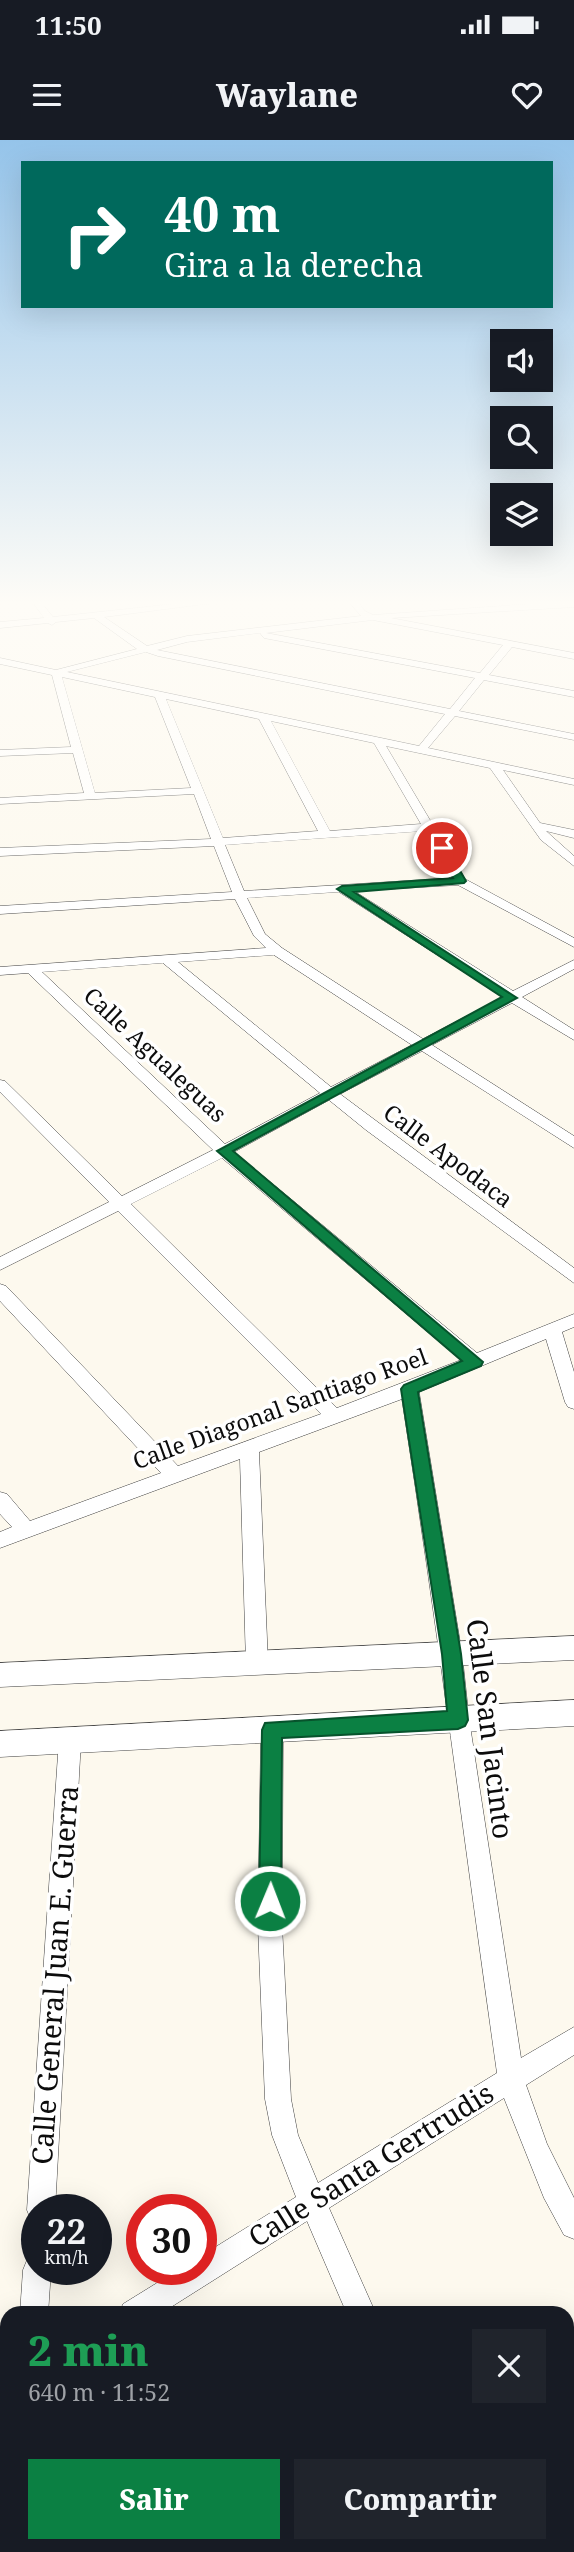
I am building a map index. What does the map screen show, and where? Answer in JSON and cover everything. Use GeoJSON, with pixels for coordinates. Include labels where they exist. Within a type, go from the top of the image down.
{"type":"FeatureCollection","features":[{"type":"Feature","properties":{"kind":"street"},"geometry":{"type":"LineString","coordinates":[[68,714],[91,797]]}},
{"type":"Feature","properties":{"kind":"street"},"geometry":{"type":"LineString","coordinates":[[166,714],[216,842],[253,924],[277,951],[574,1143]]}},
{"type":"Feature","properties":{"kind":"street"},"geometry":{"type":"LineString","coordinates":[[251,714],[574,782]]}},
{"type":"Feature","properties":{"kind":"street"},"geometry":{"type":"LineString","coordinates":[[421,750],[450,714]]}},
{"type":"Feature","properties":{"kind":"street"},"geometry":{"type":"LineString","coordinates":[[453,714],[574,737]]}},
{"type":"Feature","properties":{"kind":"street"},"geometry":{"type":"LineString","coordinates":[[262,716],[325,834]]}},
{"type":"Feature","properties":{"kind":"street"},"geometry":{"type":"LineString","coordinates":[[378,741],[460,881],[574,943]]}},
{"type":"Feature","properties":{"kind":"street"},"geometry":{"type":"LineString","coordinates":[[0,753],[78,750]]}},
{"type":"Feature","properties":{"kind":"street"},"geometry":{"type":"LineString","coordinates":[[494,765],[555,849],[574,862]]}},
{"type":"Feature","properties":{"kind":"street"},"geometry":{"type":"LineString","coordinates":[[0,801],[196,791]]}},
{"type":"Feature","properties":{"kind":"street"},"geometry":{"type":"LineString","coordinates":[[536,825],[574,834]]}},
{"type":"Feature","properties":{"kind":"street"},"geometry":{"type":"LineString","coordinates":[[0,852],[216,842],[430,827]]}},
{"type":"Feature","properties":{"kind":"street"},"geometry":{"type":"LineString","coordinates":[[0,910],[460,881]]}},
{"type":"Feature","properties":{"kind":"street"},"geometry":{"type":"LineString","coordinates":[[342,889],[574,1036]]}},
{"type":"Feature","properties":{"kind":"street"},"geometry":{"type":"LineString","coordinates":[[0,971],[277,951]]}},
{"type":"Feature","properties":{"kind":"street","name":"Calle Apodaca"},"geometry":{"type":"LineString","coordinates":[[167,960],[439,1180],[574,1277]]}},
{"type":"Feature","properties":{"kind":"street"},"geometry":{"type":"LineString","coordinates":[[0,1264],[223,1151],[329,1092],[574,964]]}},
{"type":"Feature","properties":{"kind":"street","name":"Calle Agualeguas"},"geometry":{"type":"LineString","coordinates":[[31,969],[223,1151],[475,1362]]}},
{"type":"Feature","properties":{"kind":"street"},"geometry":{"type":"LineString","coordinates":[[0,1084],[333,1415]]}},
{"type":"Feature","properties":{"kind":"street"},"geometry":{"type":"LineString","coordinates":[[0,1290],[174,1474]]}},
{"type":"Feature","properties":{"kind":"street"},"geometry":{"type":"LineString","coordinates":[[566,1325],[574,1402]]}},
{"type":"Feature","properties":{"kind":"street","name":"Calle Diagonal Santiago Roel"},"geometry":{"type":"LineString","coordinates":[[0,1539],[409,1389],[566,1325]]}},
{"type":"Feature","properties":{"kind":"street","name":"Calle San Jacinto"},"geometry":{"type":"LineString","coordinates":[[409,1389],[452,1654],[458,1720],[511,2078],[527,2134],[547,2179],[574,2225]]}},
{"type":"Feature","properties":{"kind":"street"},"geometry":{"type":"LineString","coordinates":[[249,1447],[257,1663]]}},
{"type":"Feature","properties":{"kind":"street"},"geometry":{"type":"LineString","coordinates":[[0,1500],[26,1530]]}},
{"type":"Feature","properties":{"kind":"street"},"geometry":{"type":"LineString","coordinates":[[0,1675],[574,1648]]}},
{"type":"Feature","properties":{"kind":"street"},"geometry":{"type":"LineString","coordinates":[[0,1744],[574,1713]]}},
{"type":"Feature","properties":{"kind":"street"},"geometry":{"type":"LineString","coordinates":[[272,1730],[270,1926],[278,2099],[285,2135],[356,2306]]}},
{"type":"Feature","properties":{"kind":"street","name":"Calle General Juan E. Guerra"},"geometry":{"type":"LineString","coordinates":[[42,2194],[70,1740]]}},
{"type":"Feature","properties":{"kind":"street","name":"Calle Santa Gertrudis"},"geometry":{"type":"LineString","coordinates":[[146,2306],[574,2040]]}},
{"type":"Feature","properties":{"kind":"street"},"geometry":{"type":"LineString","coordinates":[[35,2306],[36,2285]]}},
{"type":"Feature","properties":{"kind":"route"},"geometry":{"type":"LineString","coordinates":[[270,1901],[272,1730],[458,1720],[452,1654],[409,1389],[475,1362],[223,1151],[329,1092],[511,998],[342,889],[460,881],[442,848]]}}]}
